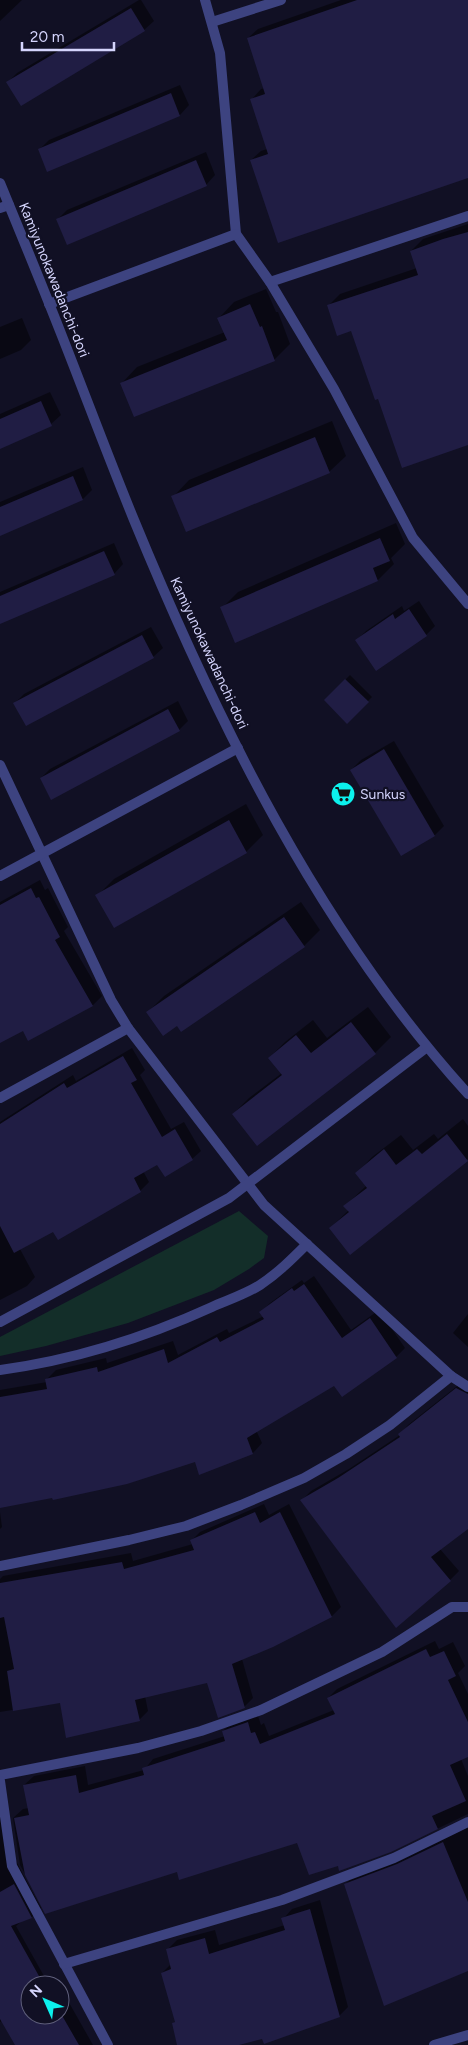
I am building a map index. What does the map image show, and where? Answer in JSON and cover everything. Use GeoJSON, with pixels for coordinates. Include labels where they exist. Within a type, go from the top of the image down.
{"type":"FeatureCollection","features":[{"type":"Feature","properties":{"kind":"street"},"geometry":{"type":"LineString","coordinates":[[205,0],[220,53],[236,234],[270,282],[334,389],[413,538],[468,604]]}},
{"type":"Feature","properties":{"kind":"street"},"geometry":{"type":"LineString","coordinates":[[212,22],[281,0]]}},
{"type":"Feature","properties":{"kind":"street","name":"Kamiyunokawadanchi-dori"},"geometry":{"type":"LineString","coordinates":[[0,183],[4,206],[49,304],[134,520],[186,639],[238,748],[316,888],[371,971],[427,1047],[468,1094]]}},
{"type":"Feature","properties":{"kind":"street"},"geometry":{"type":"LineString","coordinates":[[270,282],[468,216]]}},
{"type":"Feature","properties":{"kind":"street"},"geometry":{"type":"LineString","coordinates":[[49,304],[236,234]]}},
{"type":"Feature","properties":{"kind":"street"},"geometry":{"type":"LineString","coordinates":[[0,876],[238,748]]}},
{"type":"Feature","properties":{"kind":"street"},"geometry":{"type":"LineString","coordinates":[[0,765],[111,1000],[128,1028],[264,1205],[451,1376],[468,1387]]}},
{"type":"Feature","properties":{"kind":"street"},"geometry":{"type":"LineString","coordinates":[[0,1098],[128,1028]]}},
{"type":"Feature","properties":{"kind":"street"},"geometry":{"type":"LineString","coordinates":[[0,1322],[229,1198],[427,1047]]}},
{"type":"Feature","properties":{"kind":"street"},"geometry":{"type":"LineString","coordinates":[[0,1370],[43,1364],[86,1353],[172,1326],[259,1286],[307,1244]]}},
{"type":"Feature","properties":{"kind":"street"},"geometry":{"type":"LineString","coordinates":[[0,1566],[129,1540],[186,1526],[250,1501],[304,1478],[346,1454],[390,1425],[451,1376]]}},
{"type":"Feature","properties":{"kind":"street"},"geometry":{"type":"LineString","coordinates":[[0,1775],[138,1748],[201,1731],[261,1710],[382,1652],[452,1606],[468,1607]]}},
{"type":"Feature","properties":{"kind":"street"},"geometry":{"type":"LineString","coordinates":[[0,1781],[12,1866],[108,2045]]}},
{"type":"Feature","properties":{"kind":"street"},"geometry":{"type":"LineString","coordinates":[[64,1964],[282,1900],[394,1858],[468,1822]]}},
{"type":"Feature","properties":{"kind":"street"},"geometry":{"type":"LineString","coordinates":[[434,2045],[468,2034]]}},
{"type":"Feature","properties":{"kind":"green space"},"geometry":{"type":"Polygon","coordinates":[[[239,1211],[268,1236],[264,1258],[249,1269],[214,1290],[128,1323],[46,1346],[0,1356],[0,1337],[239,1211]]]}},
{"type":"Feature","properties":{"kind":"building"},"geometry":{"type":"Polygon","coordinates":[[[357,0],[468,0],[468,178],[278,243],[250,160],[268,154],[250,99],[265,94],[247,38],[357,0]]]}},
{"type":"Feature","properties":{"kind":"building"},"geometry":{"type":"Polygon","coordinates":[[[131,8],[145,31],[21,106],[6,82],[131,8]]]}},
{"type":"Feature","properties":{"kind":"building"},"geometry":{"type":"Polygon","coordinates":[[[171,93],[180,116],[47,172],[38,149],[171,93]]]}},
{"type":"Feature","properties":{"kind":"building"},"geometry":{"type":"Polygon","coordinates":[[[196,160],[207,186],[67,245],[56,219],[196,160]]]}},
{"type":"Feature","properties":{"kind":"building"},"geometry":{"type":"Polygon","coordinates":[[[468,232],[468,445],[402,468],[378,399],[375,400],[351,331],[337,336],[327,305],[418,275],[410,251],[468,232]]]}},
{"type":"Feature","properties":{"kind":"building"},"geometry":{"type":"Polygon","coordinates":[[[250,304],[260,327],[262,326],[275,361],[134,417],[120,383],[227,340],[217,318],[250,304]]]}},
{"type":"Feature","properties":{"kind":"building"},"geometry":{"type":"Polygon","coordinates":[[[41,401],[52,426],[0,449],[0,419],[41,401]]]}},
{"type":"Feature","properties":{"kind":"building"},"geometry":{"type":"Polygon","coordinates":[[[315,437],[330,473],[186,532],[171,496],[315,437]]]}},
{"type":"Feature","properties":{"kind":"building"},"geometry":{"type":"Polygon","coordinates":[[[73,476],[83,500],[0,536],[0,507],[73,476]]]}},
{"type":"Feature","properties":{"kind":"building"},"geometry":{"type":"Polygon","coordinates":[[[380,538],[390,561],[373,568],[378,581],[235,643],[220,607],[380,538]]]}},
{"type":"Feature","properties":{"kind":"building"},"geometry":{"type":"Polygon","coordinates":[[[104,551],[115,575],[0,624],[0,596],[104,551]]]}},
{"type":"Feature","properties":{"kind":"building"},"geometry":{"type":"Polygon","coordinates":[[[409,609],[427,636],[376,671],[355,640],[393,614],[395,619],[409,609]]]}},
{"type":"Feature","properties":{"kind":"building"},"geometry":{"type":"Polygon","coordinates":[[[142,635],[154,658],[26,726],[13,703],[142,635]]]}},
{"type":"Feature","properties":{"kind":"building"},"geometry":{"type":"Polygon","coordinates":[[[345,679],[369,702],[347,724],[324,700],[345,679]]]}},
{"type":"Feature","properties":{"kind":"building"},"geometry":{"type":"Polygon","coordinates":[[[168,709],[180,731],[51,800],[40,778],[168,709]]]}},
{"type":"Feature","properties":{"kind":"building"},"geometry":{"type":"Polygon","coordinates":[[[384,749],[435,836],[401,856],[350,770],[384,749]]]}},
{"type":"Feature","properties":{"kind":"building"},"geometry":{"type":"Polygon","coordinates":[[[229,820],[247,853],[114,928],[95,895],[229,820]]]}},
{"type":"Feature","properties":{"kind":"building"},"geometry":{"type":"Polygon","coordinates":[[[31,888],[36,898],[39,897],[60,937],[55,940],[93,1006],[28,1041],[23,1031],[0,1043],[0,905],[31,888]]]}},
{"type":"Feature","properties":{"kind":"building"},"geometry":{"type":"Polygon","coordinates":[[[284,917],[305,947],[181,1032],[177,1026],[163,1036],[146,1012],[284,917]]]}},
{"type":"Feature","properties":{"kind":"building"},"geometry":{"type":"Polygon","coordinates":[[[351,1022],[376,1054],[257,1146],[232,1114],[282,1075],[268,1058],[296,1035],[311,1053],[351,1022]]]}},
{"type":"Feature","properties":{"kind":"building"},"geometry":{"type":"Polygon","coordinates":[[[123,1056],[137,1080],[131,1083],[162,1137],[175,1129],[193,1160],[165,1177],[157,1165],[134,1178],[141,1192],[58,1240],[53,1232],[14,1253],[0,1226],[0,1124],[64,1083],[67,1088],[123,1056]]]}},
{"type":"Feature","properties":{"kind":"building"},"geometry":{"type":"Polygon","coordinates":[[[447,1134],[468,1161],[350,1255],[329,1228],[349,1212],[343,1206],[367,1188],[355,1173],[384,1149],[396,1165],[417,1149],[422,1154],[447,1134]]]}},
{"type":"Feature","properties":{"kind":"building"},"geometry":{"type":"Polygon","coordinates":[[[304,1284],[342,1338],[370,1318],[397,1358],[342,1397],[334,1386],[247,1438],[253,1454],[199,1475],[195,1462],[127,1484],[53,1500],[52,1498],[0,1508],[0,1397],[47,1389],[45,1379],[97,1367],[98,1372],[164,1349],[168,1363],[217,1337],[220,1342],[264,1319],[259,1312],[292,1288],[294,1291],[304,1284]]]}},
{"type":"Feature","properties":{"kind":"building"},"geometry":{"type":"Polygon","coordinates":[[[456,1388],[468,1394],[468,1529],[431,1557],[451,1581],[396,1628],[300,1500],[338,1478],[400,1437],[398,1434],[456,1388]]]}},
{"type":"Feature","properties":{"kind":"building"},"geometry":{"type":"Polygon","coordinates":[[[255,1512],[260,1523],[280,1512],[332,1617],[273,1647],[232,1664],[245,1708],[218,1718],[207,1683],[135,1700],[140,1721],[66,1738],[60,1703],[13,1711],[7,1671],[14,1669],[4,1617],[0,1618],[0,1583],[122,1562],[124,1569],[194,1550],[190,1540],[255,1512]]]}},
{"type":"Feature","properties":{"kind":"building"},"geometry":{"type":"Polygon","coordinates":[[[426,1649],[430,1657],[444,1651],[456,1676],[448,1680],[468,1722],[468,1757],[450,1765],[466,1801],[432,1816],[438,1829],[391,1852],[339,1871],[338,1866],[309,1875],[297,1843],[179,1880],[177,1872],[45,1914],[25,1875],[14,1818],[29,1815],[23,1785],[76,1775],[79,1793],[144,1775],[142,1768],[225,1741],[222,1731],[248,1722],[251,1733],[255,1732],[260,1744],[335,1714],[327,1698],[426,1649]]]}},
{"type":"Feature","properties":{"kind":"building"},"geometry":{"type":"Polygon","coordinates":[[[443,1842],[468,1902],[468,1971],[384,2006],[344,1884],[397,1864],[443,1842]]]}},
{"type":"Feature","properties":{"kind":"building"},"geometry":{"type":"Polygon","coordinates":[[[14,1884],[32,1918],[11,1926],[38,1975],[20,1975],[20,2025],[67,2025],[79,2045],[15,2045],[0,2019],[0,1892],[14,1884]]]}},
{"type":"Feature","properties":{"kind":"building"},"geometry":{"type":"Polygon","coordinates":[[[310,1909],[340,2017],[264,2044],[262,2039],[239,2045],[177,2045],[172,2023],[175,2022],[161,1973],[171,1969],[166,1949],[205,1938],[209,1954],[285,1930],[281,1918],[310,1909]]]}},
{"type":"Feature","properties":{"kind":"place","name":"Sunkus"},"geometry":{"type":"Point","coordinates":[343,794]}}]}
